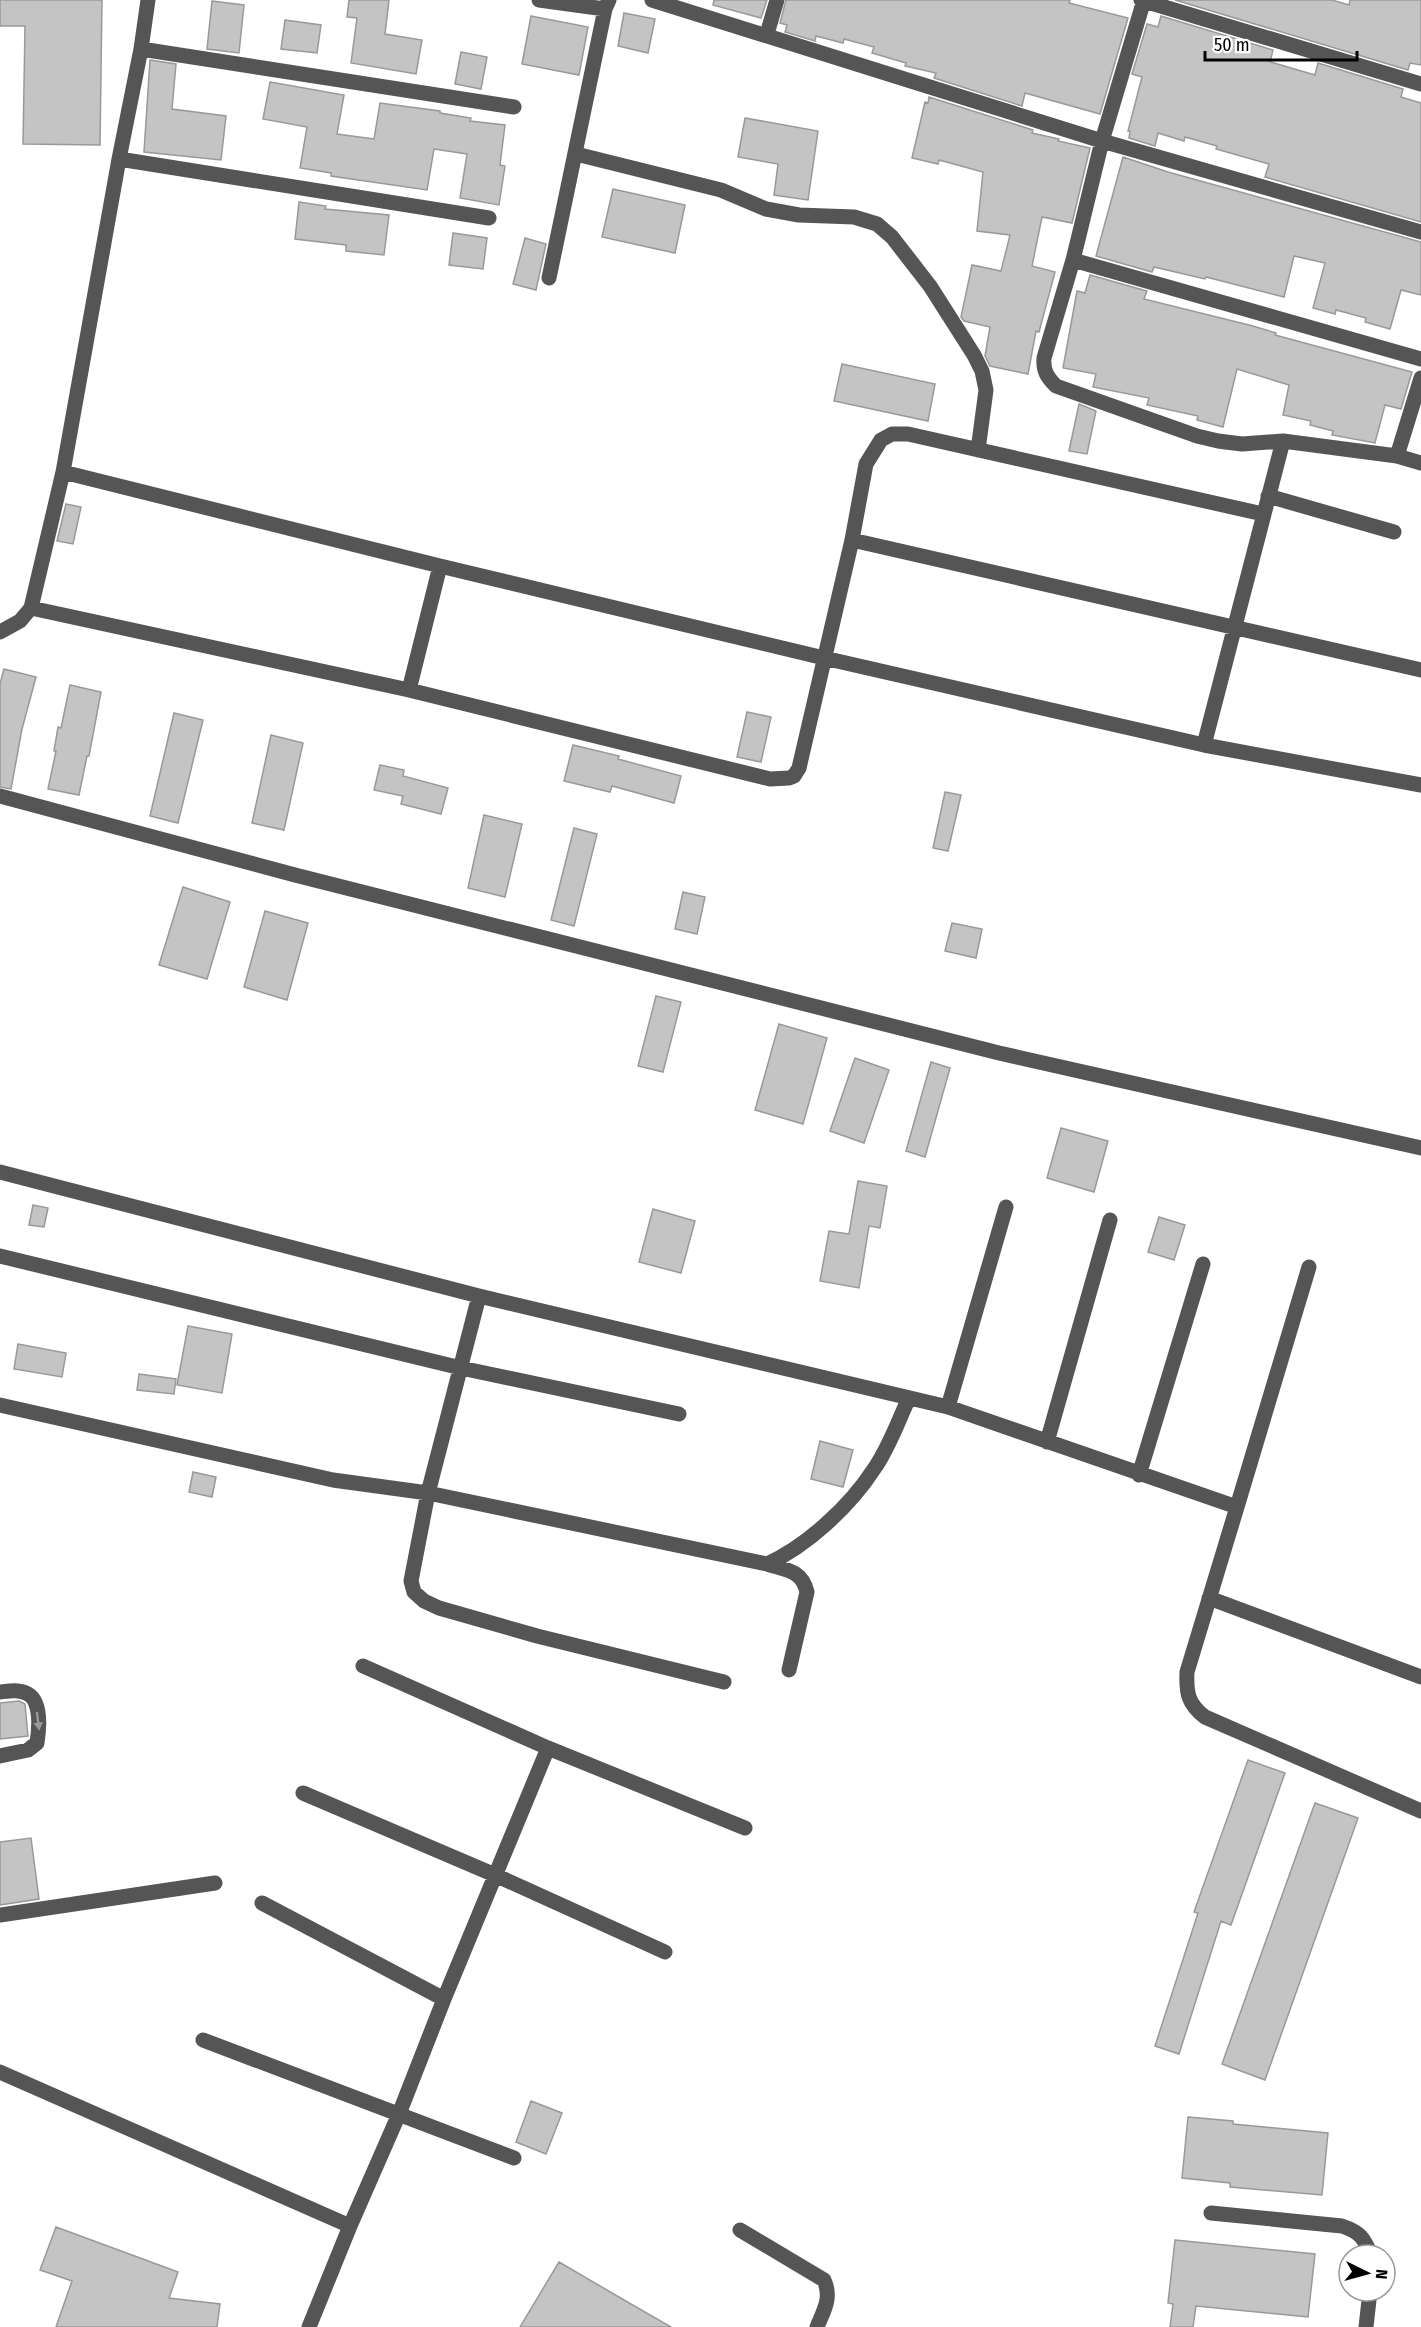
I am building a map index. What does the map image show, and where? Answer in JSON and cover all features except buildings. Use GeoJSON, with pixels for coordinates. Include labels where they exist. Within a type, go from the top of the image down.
{"type":"FeatureCollection","features":[{"type":"Feature","properties":{"kind":"street"},"geometry":{"type":"LineString","coordinates":[[0,632],[20,621],[31,608],[63,472],[148,0]]}},
{"type":"Feature","properties":{"kind":"street"},"geometry":{"type":"LineString","coordinates":[[539,0],[607,4],[549,278]]}},
{"type":"Feature","properties":{"kind":"street"},"geometry":{"type":"LineString","coordinates":[[652,0],[767,34],[1102,141],[1421,232]]}},
{"type":"Feature","properties":{"kind":"street"},"geometry":{"type":"LineString","coordinates":[[767,34],[777,0]]}},
{"type":"Feature","properties":{"kind":"street"},"geometry":{"type":"LineString","coordinates":[[1421,84],[1143,0],[1102,141],[1073,260],[1044,358],[1044,369],[1048,378],[1056,386],[1197,436],[1242,444],[1283,441],[1397,456],[1421,464]]}},
{"type":"Feature","properties":{"kind":"street"},"geometry":{"type":"LineString","coordinates":[[141,49],[514,107]]}},
{"type":"Feature","properties":{"kind":"street"},"geometry":{"type":"LineString","coordinates":[[576,154],[722,190],[766,209],[799,215],[854,217],[878,224],[892,237],[930,286],[982,371],[986,390],[978,450]]}},
{"type":"Feature","properties":{"kind":"street"},"geometry":{"type":"LineString","coordinates":[[119,159],[489,218]]}},
{"type":"Feature","properties":{"kind":"street"},"geometry":{"type":"LineString","coordinates":[[1073,260],[1421,359]]}},
{"type":"Feature","properties":{"kind":"street"},"geometry":{"type":"LineString","coordinates":[[1397,456],[1421,378]]}},
{"type":"Feature","properties":{"kind":"street"},"geometry":{"type":"LineString","coordinates":[[31,608],[409,690],[770,779],[782,779],[794,776],[799,768],[852,540],[866,464],[881,440],[892,434],[908,434],[1263,514]]}},
{"type":"Feature","properties":{"kind":"street"},"geometry":{"type":"LineString","coordinates":[[1204,745],[1283,441]]}},
{"type":"Feature","properties":{"kind":"street"},"geometry":{"type":"LineString","coordinates":[[63,472],[440,566],[824,658],[1204,745],[1421,785]]}},
{"type":"Feature","properties":{"kind":"street"},"geometry":{"type":"LineString","coordinates":[[1268,496],[1394,532]]}},
{"type":"Feature","properties":{"kind":"street"},"geometry":{"type":"LineString","coordinates":[[852,540],[1421,670]]}},
{"type":"Feature","properties":{"kind":"street"},"geometry":{"type":"LineString","coordinates":[[409,690],[440,566]]}},
{"type":"Feature","properties":{"kind":"street"},"geometry":{"type":"LineString","coordinates":[[0,796],[295,875],[987,1050],[1421,1148]]}},
{"type":"Feature","properties":{"kind":"street"},"geometry":{"type":"LineString","coordinates":[[0,1172],[479,1296],[948,1407],[1139,1475],[1237,1507]]}},
{"type":"Feature","properties":{"kind":"street"},"geometry":{"type":"LineString","coordinates":[[948,1407],[1006,1207]]}},
{"type":"Feature","properties":{"kind":"street"},"geometry":{"type":"LineString","coordinates":[[1047,1442],[1110,1220]]}},
{"type":"Feature","properties":{"kind":"street"},"geometry":{"type":"LineString","coordinates":[[0,1256],[461,1368],[679,1414]]}},
{"type":"Feature","properties":{"kind":"street"},"geometry":{"type":"LineString","coordinates":[[1139,1475],[1203,1264]]}},
{"type":"Feature","properties":{"kind":"street"},"geometry":{"type":"LineString","coordinates":[[1310,1267],[1187,1672],[1188,1700],[1206,1717],[1421,1811]]}},
{"type":"Feature","properties":{"kind":"street"},"geometry":{"type":"LineString","coordinates":[[479,1296],[428,1493],[411,1581],[414,1592],[424,1601],[439,1608],[537,1636],[724,1682]]}},
{"type":"Feature","properties":{"kind":"street"},"geometry":{"type":"LineString","coordinates":[[767,1564],[801,1543],[845,1506],[875,1468],[909,1398]]}},
{"type":"Feature","properties":{"kind":"street"},"geometry":{"type":"LineString","coordinates":[[0,1405],[333,1480],[428,1493],[767,1564],[797,1574],[805,1582],[807,1592],[789,1670]]}},
{"type":"Feature","properties":{"kind":"street"},"geometry":{"type":"LineString","coordinates":[[1209,1598],[1421,1677]]}},
{"type":"Feature","properties":{"kind":"street"},"geometry":{"type":"LineString","coordinates":[[363,1666],[548,1748],[744,1828]]}},
{"type":"Feature","properties":{"kind":"street"},"geometry":{"type":"LineString","coordinates":[[0,1692],[17,1690],[29,1694],[35,1702],[39,1729],[37,1743],[28,1750],[0,1756]]}},
{"type":"Feature","properties":{"kind":"street"},"geometry":{"type":"LineString","coordinates":[[309,2327],[399,2114],[548,1748]]}},
{"type":"Feature","properties":{"kind":"street"},"geometry":{"type":"LineString","coordinates":[[303,1793],[495,1875],[665,1952]]}},
{"type":"Feature","properties":{"kind":"street"},"geometry":{"type":"LineString","coordinates":[[0,1915],[215,1883]]}},
{"type":"Feature","properties":{"kind":"street"},"geometry":{"type":"LineString","coordinates":[[262,1903],[444,1999]]}},
{"type":"Feature","properties":{"kind":"street"},"geometry":{"type":"LineString","coordinates":[[203,2040],[514,2158]]}},
{"type":"Feature","properties":{"kind":"street"},"geometry":{"type":"LineString","coordinates":[[0,2072],[350,2226]]}},
{"type":"Feature","properties":{"kind":"street"},"geometry":{"type":"LineString","coordinates":[[1211,2213],[1342,2226],[1357,2231],[1366,2243]]}},
{"type":"Feature","properties":{"kind":"street"},"geometry":{"type":"LineString","coordinates":[[740,2229],[825,2280],[828,2288],[828,2302],[817,2327]]}},
{"type":"Feature","properties":{"kind":"street"},"geometry":{"type":"LineString","coordinates":[[1366,2327],[1369,2303]]}}]}
